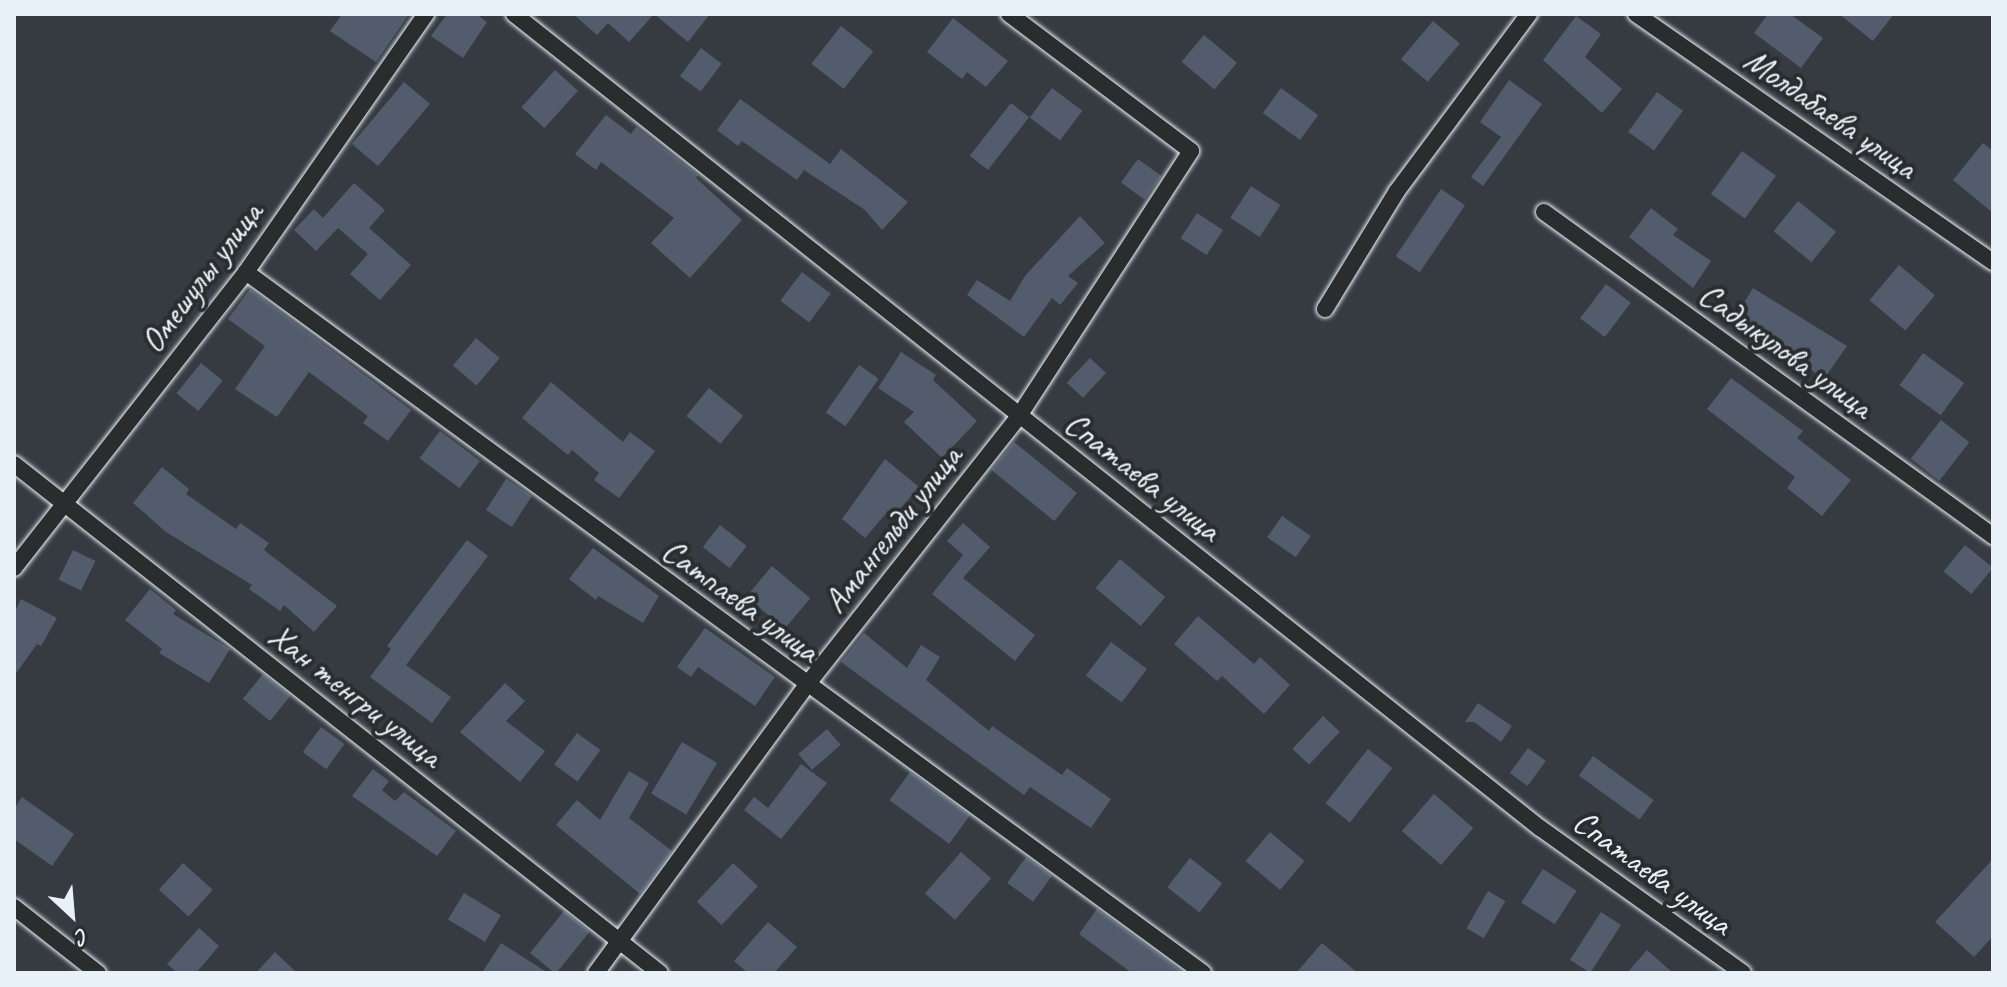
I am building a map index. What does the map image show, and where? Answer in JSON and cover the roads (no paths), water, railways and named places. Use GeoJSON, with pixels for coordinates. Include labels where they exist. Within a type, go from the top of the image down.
{"type":"FeatureCollection","features":[{"type":"Feature","properties":{"kind":"street","name":"Омешулы улица"},"geometry":{"type":"LineString","coordinates":[[14,568],[246,272],[426,14]]}},
{"type":"Feature","properties":{"kind":"street","name":"Спатаева улица"},"geometry":{"type":"LineString","coordinates":[[514,14],[1540,828],[1743,973]]}},
{"type":"Feature","properties":{"kind":"street","name":"Амангельди улица"},"geometry":{"type":"LineString","coordinates":[[596,973],[806,686],[1019,416],[1191,151],[1009,14]]}},
{"type":"Feature","properties":{"kind":"street"},"geometry":{"type":"LineString","coordinates":[[1325,309],[1397,191],[1529,14]]}},
{"type":"Feature","properties":{"kind":"street","name":"Молдабаева улица"},"geometry":{"type":"LineString","coordinates":[[1636,14],[1993,262]]}},
{"type":"Feature","properties":{"kind":"street","name":"Садыкулова улица"},"geometry":{"type":"LineString","coordinates":[[1544,212],[1993,536]]}},
{"type":"Feature","properties":{"kind":"street","name":"Сатпаева улица"},"geometry":{"type":"LineString","coordinates":[[246,272],[806,686],[1203,973]]}},
{"type":"Feature","properties":{"kind":"street","name":"Хан тенгри улица"},"geometry":{"type":"LineString","coordinates":[[14,464],[660,973]]}},
{"type":"Feature","properties":{"kind":"street"},"geometry":{"type":"LineString","coordinates":[[14,907],[98,973]]}}]}
